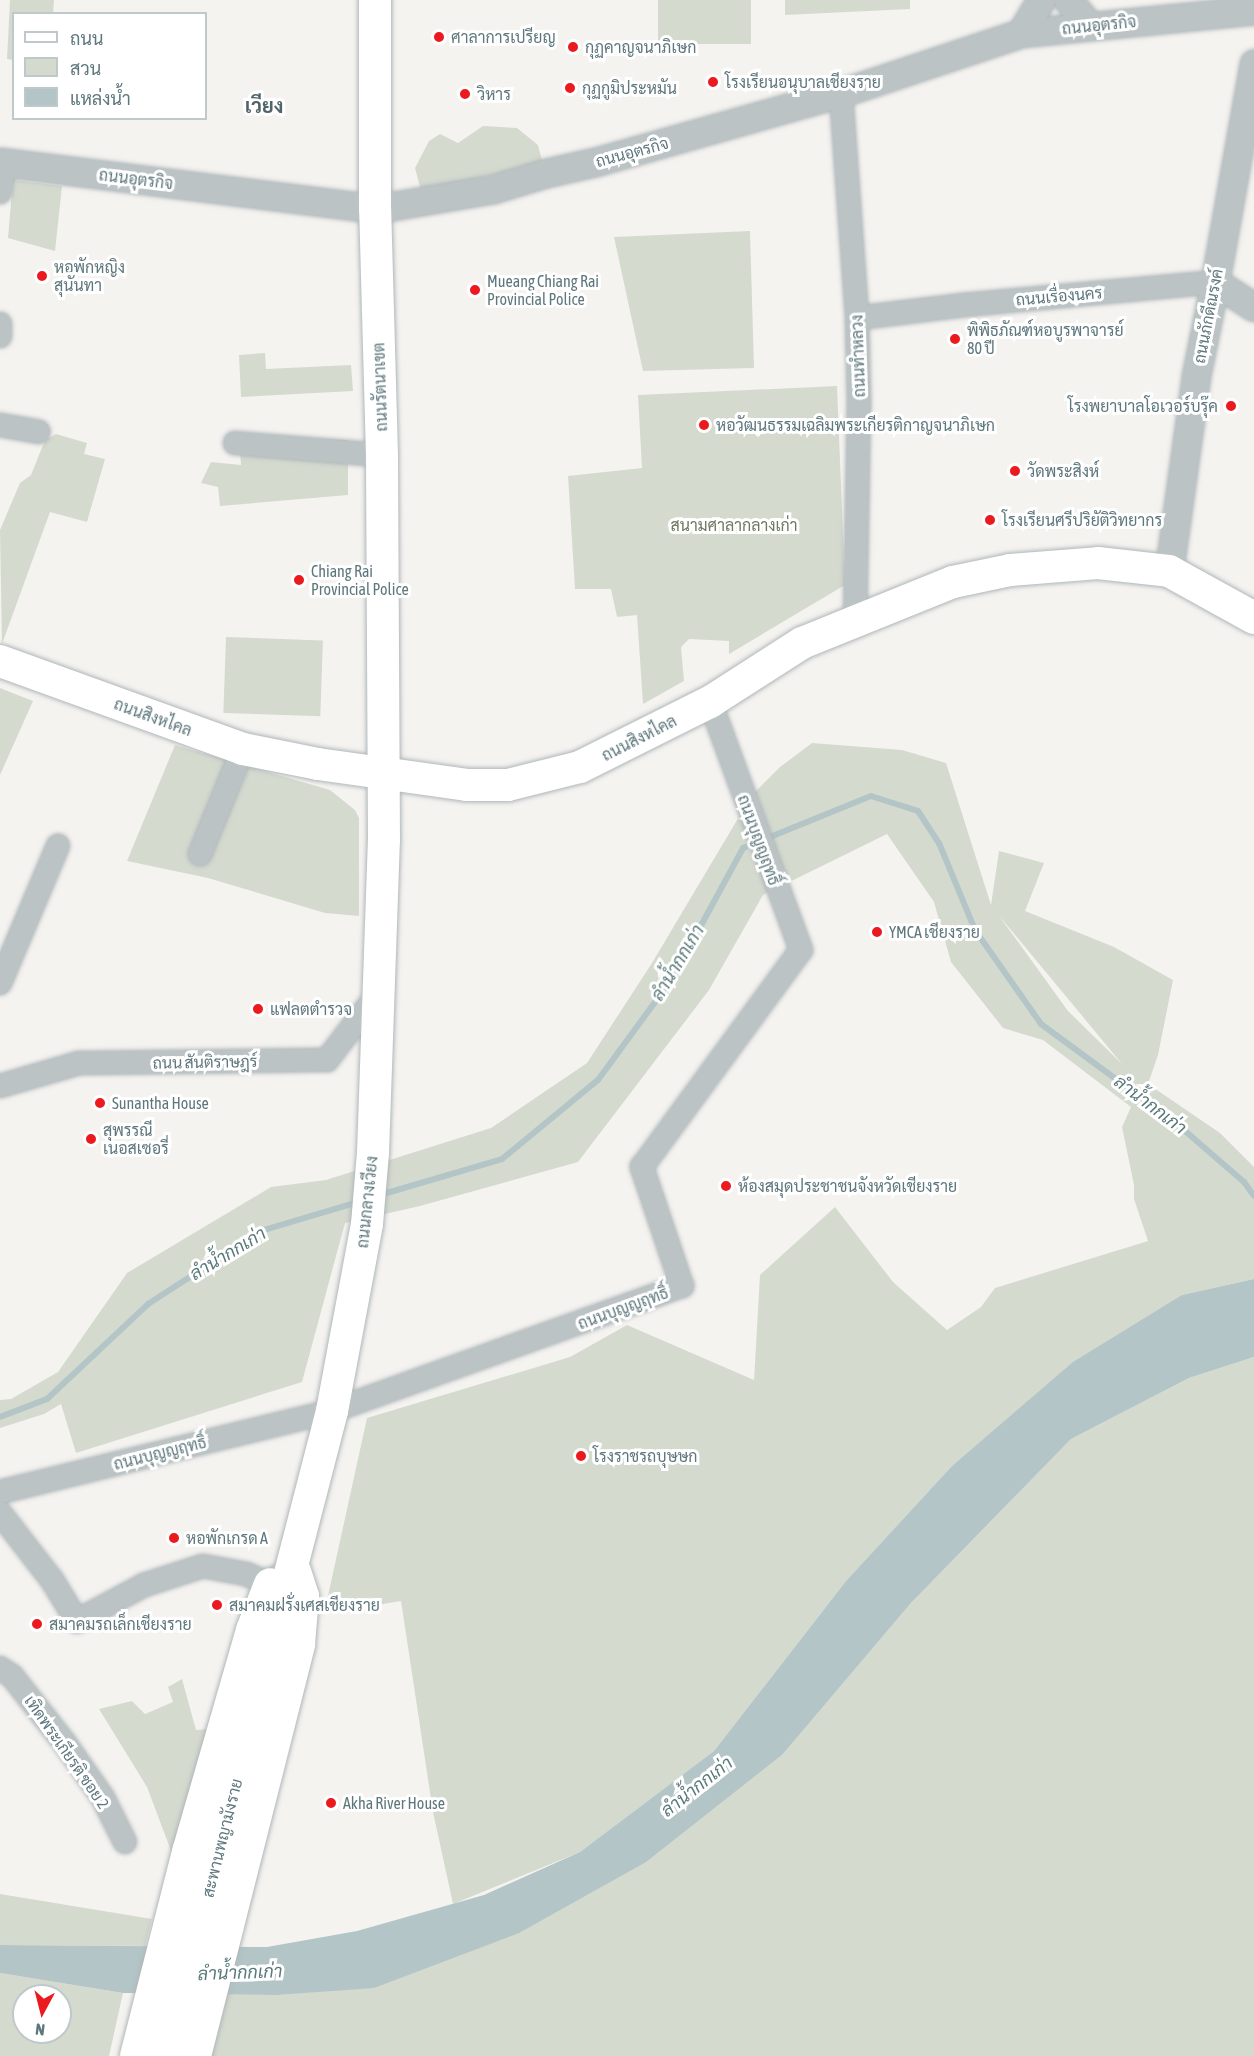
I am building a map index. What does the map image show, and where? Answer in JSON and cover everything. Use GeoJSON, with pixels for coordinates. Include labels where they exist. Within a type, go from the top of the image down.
{"type":"FeatureCollection","features":[{"type":"Feature","properties":{"kind":"main road","name":"ถนนรัตนาเขต"},"geometry":{"type":"LineString","coordinates":[[375,0],[375,209],[382,455],[384,773]]}},
{"type":"Feature","properties":{"kind":"main road","name":"ถนนสิงหไคล"},"geometry":{"type":"LineString","coordinates":[[0,661],[243,749],[318,764],[467,785],[508,785],[549,777],[580,767],[710,702],[802,643],[953,582],[1010,570],[1098,563],[1169,571],[1254,618]]}},
{"type":"Feature","properties":{"kind":"main road","name":"ถนนกลางเวียง"},"geometry":{"type":"LineString","coordinates":[[278,1621],[281,1574],[332,1411],[368,1224],[380,991],[384,773]]}},
{"type":"Feature","properties":{"kind":"main road"},"geometry":{"type":"LineString","coordinates":[[136,2056],[248,1641],[260,1606],[281,1574],[303,1596],[299,1644],[195,2056]]}},
{"type":"Feature","properties":{"kind":"main road","name":"สะพานพญามังราย"},"geometry":{"type":"LineString","coordinates":[[165,2056],[278,1621]]}},
{"type":"Feature","properties":{"kind":"street"},"geometry":{"type":"LineString","coordinates":[[1021,33],[1041,0]]}},
{"type":"Feature","properties":{"kind":"street"},"geometry":{"type":"LineString","coordinates":[[1068,0],[1090,26]]}},
{"type":"Feature","properties":{"kind":"street","name":"ถนนอุตรกิจ"},"geometry":{"type":"LineString","coordinates":[[2,163],[375,209],[493,189],[841,93],[1021,33],[1254,10]]}},
{"type":"Feature","properties":{"kind":"street","name":"ถนนภักดีณรงค์"},"geometry":{"type":"LineString","coordinates":[[1169,571],[1196,376],[1254,63]]}},
{"type":"Feature","properties":{"kind":"street","name":"ถนนทำหลวง"},"geometry":{"type":"LineString","coordinates":[[841,93],[857,318],[859,400],[855,620]]}},
{"type":"Feature","properties":{"kind":"street"},"geometry":{"type":"LineString","coordinates":[[0,192],[2,163]]}},
{"type":"Feature","properties":{"kind":"street"},"geometry":{"type":"LineString","coordinates":[[1215,282],[1254,307]]}},
{"type":"Feature","properties":{"kind":"street","name":"ถนนเรื่องนคร"},"geometry":{"type":"LineString","coordinates":[[857,318],[964,304],[1215,282]]}},
{"type":"Feature","properties":{"kind":"street"},"geometry":{"type":"LineString","coordinates":[[0,324],[0,336]]}},
{"type":"Feature","properties":{"kind":"street"},"geometry":{"type":"LineString","coordinates":[[0,425],[39,432]]}},
{"type":"Feature","properties":{"kind":"street"},"geometry":{"type":"LineString","coordinates":[[235,443],[382,455]]}},
{"type":"Feature","properties":{"kind":"street","name":"ถนนบุญญฤทธิ์"},"geometry":{"type":"LineString","coordinates":[[0,1492],[332,1411],[682,1286],[642,1167],[801,950],[710,702]]}},
{"type":"Feature","properties":{"kind":"street"},"geometry":{"type":"LineString","coordinates":[[200,854],[243,749]]}},
{"type":"Feature","properties":{"kind":"street"},"geometry":{"type":"LineString","coordinates":[[0,983],[58,846]]}},
{"type":"Feature","properties":{"kind":"street","name":"ถนน สันติราษฎร์"},"geometry":{"type":"LineString","coordinates":[[0,1086],[79,1063],[327,1060],[380,991]]}},
{"type":"Feature","properties":{"kind":"street"},"geometry":{"type":"LineString","coordinates":[[0,1512],[52,1580],[77,1621],[144,1585],[204,1566],[246,1574],[281,1574]]}},
{"type":"Feature","properties":{"kind":"street","name":"เทิดพระเกียรติ ซอย 2"},"geometry":{"type":"LineString","coordinates":[[0,1668],[12,1676],[64,1742],[103,1798],[125,1842]]}},
{"type":"Feature","properties":{"kind":"green space"},"geometry":{"type":"Polygon","coordinates":[[[10,0],[54,0],[53,12],[12,12],[12,60],[7,59],[10,0]]]}},
{"type":"Feature","properties":{"kind":"green space"},"geometry":{"type":"Polygon","coordinates":[[[658,0],[751,0],[751,44],[658,44],[658,0]]]}},
{"type":"Feature","properties":{"kind":"green space"},"geometry":{"type":"Polygon","coordinates":[[[785,0],[910,0],[910,9],[785,15],[785,0]]]}},
{"type":"Feature","properties":{"kind":"green space"},"geometry":{"type":"Polygon","coordinates":[[[483,126],[517,128],[538,145],[543,164],[421,191],[415,168],[429,141],[440,134],[458,143],[483,126]]]}},
{"type":"Feature","properties":{"kind":"green space"},"geometry":{"type":"Polygon","coordinates":[[[13,180],[62,186],[55,251],[8,238],[13,180]]]}},
{"type":"Feature","properties":{"kind":"green space"},"geometry":{"type":"Polygon","coordinates":[[[750,231],[754,368],[643,371],[614,237],[750,231]]]}},
{"type":"Feature","properties":{"kind":"green space"},"geometry":{"type":"Polygon","coordinates":[[[265,353],[266,369],[351,365],[353,391],[241,397],[239,355],[265,353]]]}},
{"type":"Feature","properties":{"kind":"green space","name":"สนามศาลากลางเก่า"},"geometry":{"type":"Polygon","coordinates":[[[837,386],[845,585],[729,654],[729,641],[689,639],[681,647],[684,681],[643,704],[637,615],[617,617],[611,589],[575,589],[568,476],[642,468],[638,395],[837,386]]]}},
{"type":"Feature","properties":{"kind":"green space"},"geometry":{"type":"Polygon","coordinates":[[[56,434],[87,443],[84,454],[105,459],[87,522],[50,512],[2,644],[0,530],[20,483],[31,475],[45,440],[56,434]]]}},
{"type":"Feature","properties":{"kind":"green space"},"geometry":{"type":"Polygon","coordinates":[[[239,436],[348,440],[348,495],[220,506],[218,487],[201,483],[211,462],[241,465],[239,436]]]}},
{"type":"Feature","properties":{"kind":"green space"},"geometry":{"type":"Polygon","coordinates":[[[226,637],[323,640],[320,716],[223,713],[226,637]]]}},
{"type":"Feature","properties":{"kind":"green space"},"geometry":{"type":"Polygon","coordinates":[[[0,688],[33,701],[0,775],[0,688]]]}},
{"type":"Feature","properties":{"kind":"green space"},"geometry":{"type":"Polygon","coordinates":[[[812,743],[902,750],[946,763],[991,905],[999,851],[1044,863],[1025,911],[1114,947],[1173,980],[1158,1055],[1148,1084],[1220,1133],[1254,1167],[1254,1279],[1182,1295],[951,1467],[846,1581],[714,1751],[580,1852],[453,1904],[433,1812],[401,1601],[324,1614],[367,1418],[570,1357],[627,1325],[754,1380],[760,1275],[835,1207],[893,1282],[947,1330],[981,1307],[995,1288],[1148,1241],[1134,1199],[1134,1185],[1122,1127],[1131,1107],[1043,1040],[1003,1028],[951,962],[934,902],[887,834],[763,895],[709,990],[578,1162],[420,1206],[345,1223],[302,1382],[76,1453],[61,1404],[44,1414],[0,1428],[0,1400],[11,1399],[58,1372],[127,1273],[271,1187],[326,1180],[491,1128],[587,1063],[652,963],[752,795],[780,767],[812,743]],[[1000,917],[1068,1011],[1122,1064],[1000,917]]]}},
{"type":"Feature","properties":{"kind":"green space"},"geometry":{"type":"Polygon","coordinates":[[[175,745],[330,790],[355,810],[359,818],[359,916],[325,913],[208,878],[127,861],[175,745]]]}},
{"type":"Feature","properties":{"kind":"green space"},"geometry":{"type":"Polygon","coordinates":[[[1254,1357],[1254,2056],[209,2056],[226,1994],[277,1995],[374,1987],[783,1754],[911,1603],[1071,1439],[1189,1378],[1254,1357]]]}},
{"type":"Feature","properties":{"kind":"green space"},"geometry":{"type":"Polygon","coordinates":[[[182,1679],[196,1730],[210,1729],[173,1856],[147,1787],[99,1709],[132,1701],[145,1714],[173,1702],[168,1687],[182,1679]]]}},
{"type":"Feature","properties":{"kind":"green space"},"geometry":{"type":"Polygon","coordinates":[[[0,1894],[152,1919],[145,1946],[0,1945],[0,1894]]]}},
{"type":"Feature","properties":{"kind":"green space"},"geometry":{"type":"Polygon","coordinates":[[[0,1973],[68,1984],[12,1984],[12,2044],[72,2044],[72,1985],[123,1993],[109,2056],[0,2056],[0,1973]]]}},
{"type":"Feature","properties":{"kind":"water"},"geometry":{"type":"Polygon","coordinates":[[[1254,1279],[1254,1357],[1189,1378],[1071,1439],[911,1603],[783,1754],[646,1862],[519,1933],[374,1988],[277,1995],[123,1993],[0,1973],[0,1945],[267,1947],[357,1931],[484,1895],[580,1852],[714,1751],[846,1581],[951,1467],[1073,1362],[1182,1295],[1254,1279]]]}},
{"type":"Feature","properties":{"kind":"waterway","name":"ลำน้ำกกเก่า"},"geometry":{"type":"LineString","coordinates":[[380,1195],[502,1159],[598,1080],[672,979],[743,848],[871,796],[918,811],[939,843],[975,930],[1041,1024],[1177,1124],[1244,1182],[1254,1196]]}},
{"type":"Feature","properties":{"kind":"waterway","name":"ลำน้ำกกเก่า"},"geometry":{"type":"LineString","coordinates":[[0,1417],[47,1399],[148,1304],[261,1231],[358,1202]]}},
{"type":"Feature","properties":{"kind":"place","name":"ศาลาการเปรียญ"},"geometry":{"type":"Point","coordinates":[439,37]}},
{"type":"Feature","properties":{"kind":"place","name":"กุฏคาญจนาภิเษก"},"geometry":{"type":"Point","coordinates":[573,47]}},
{"type":"Feature","properties":{"kind":"place","name":"โรงเรียนอนุบาลเชียงราย"},"geometry":{"type":"Point","coordinates":[713,82]}},
{"type":"Feature","properties":{"kind":"place","name":"กุฏกูมิประหมัน"},"geometry":{"type":"Point","coordinates":[570,88]}},
{"type":"Feature","properties":{"kind":"place","name":"วิหาร"},"geometry":{"type":"Point","coordinates":[465,94]}},
{"type":"Feature","properties":{"kind":"place","name":"หอพักหญิง สุนันทา"},"geometry":{"type":"Point","coordinates":[42,276]}},
{"type":"Feature","properties":{"kind":"place","name":"Mueang Chiang Rai Provincial Police"},"geometry":{"type":"Point","coordinates":[475,290]}},
{"type":"Feature","properties":{"kind":"place","name":"พิพิธภัณฑ์หอบูรพาจารย์ 80 ปี"},"geometry":{"type":"Point","coordinates":[955,339]}},
{"type":"Feature","properties":{"kind":"place","name":"โรงพยาบาลโอเวอร์บรุ๊ค"},"geometry":{"type":"Point","coordinates":[1231,406]}},
{"type":"Feature","properties":{"kind":"place","name":"หอวัฒนธรรมเฉลิมพระเกียรติกาญจนาภิเษก"},"geometry":{"type":"Point","coordinates":[704,425]}},
{"type":"Feature","properties":{"kind":"place","name":"วัดพระสิงห์"},"geometry":{"type":"Point","coordinates":[1015,471]}},
{"type":"Feature","properties":{"kind":"place","name":"โรงเรียนศรีปริยัติวิทยากร"},"geometry":{"type":"Point","coordinates":[990,520]}},
{"type":"Feature","properties":{"kind":"place","name":"Chiang Rai Provincial Police"},"geometry":{"type":"Point","coordinates":[299,580]}},
{"type":"Feature","properties":{"kind":"place","name":"YMCA เชียงราย"},"geometry":{"type":"Point","coordinates":[877,932]}},
{"type":"Feature","properties":{"kind":"place","name":"แฟลตตำรวจ"},"geometry":{"type":"Point","coordinates":[258,1009]}},
{"type":"Feature","properties":{"kind":"place","name":"Sunantha House"},"geometry":{"type":"Point","coordinates":[100,1103]}},
{"type":"Feature","properties":{"kind":"place","name":"สุพรรณี เนอสเซอรี่"},"geometry":{"type":"Point","coordinates":[91,1139]}},
{"type":"Feature","properties":{"kind":"place","name":"ห้องสมุดประชาชนจังหวัดเชียงราย"},"geometry":{"type":"Point","coordinates":[726,1186]}},
{"type":"Feature","properties":{"kind":"place","name":"โรงราชรถบุษษก"},"geometry":{"type":"Point","coordinates":[581,1456]}},
{"type":"Feature","properties":{"kind":"place","name":"หอพักเกรด A"},"geometry":{"type":"Point","coordinates":[174,1538]}},
{"type":"Feature","properties":{"kind":"place","name":"สมาคมฝรั่งเศสเชียงราย"},"geometry":{"type":"Point","coordinates":[217,1605]}},
{"type":"Feature","properties":{"kind":"place","name":"สมาคมรถเล็กเชียงราย"},"geometry":{"type":"Point","coordinates":[37,1624]}},
{"type":"Feature","properties":{"kind":"place","name":"Akha River House"},"geometry":{"type":"Point","coordinates":[331,1803]}},
{"type":"Feature","properties":{"kind":"district","name":"เวียง"},"geometry":{"type":"Point","coordinates":[264,105]}}]}
